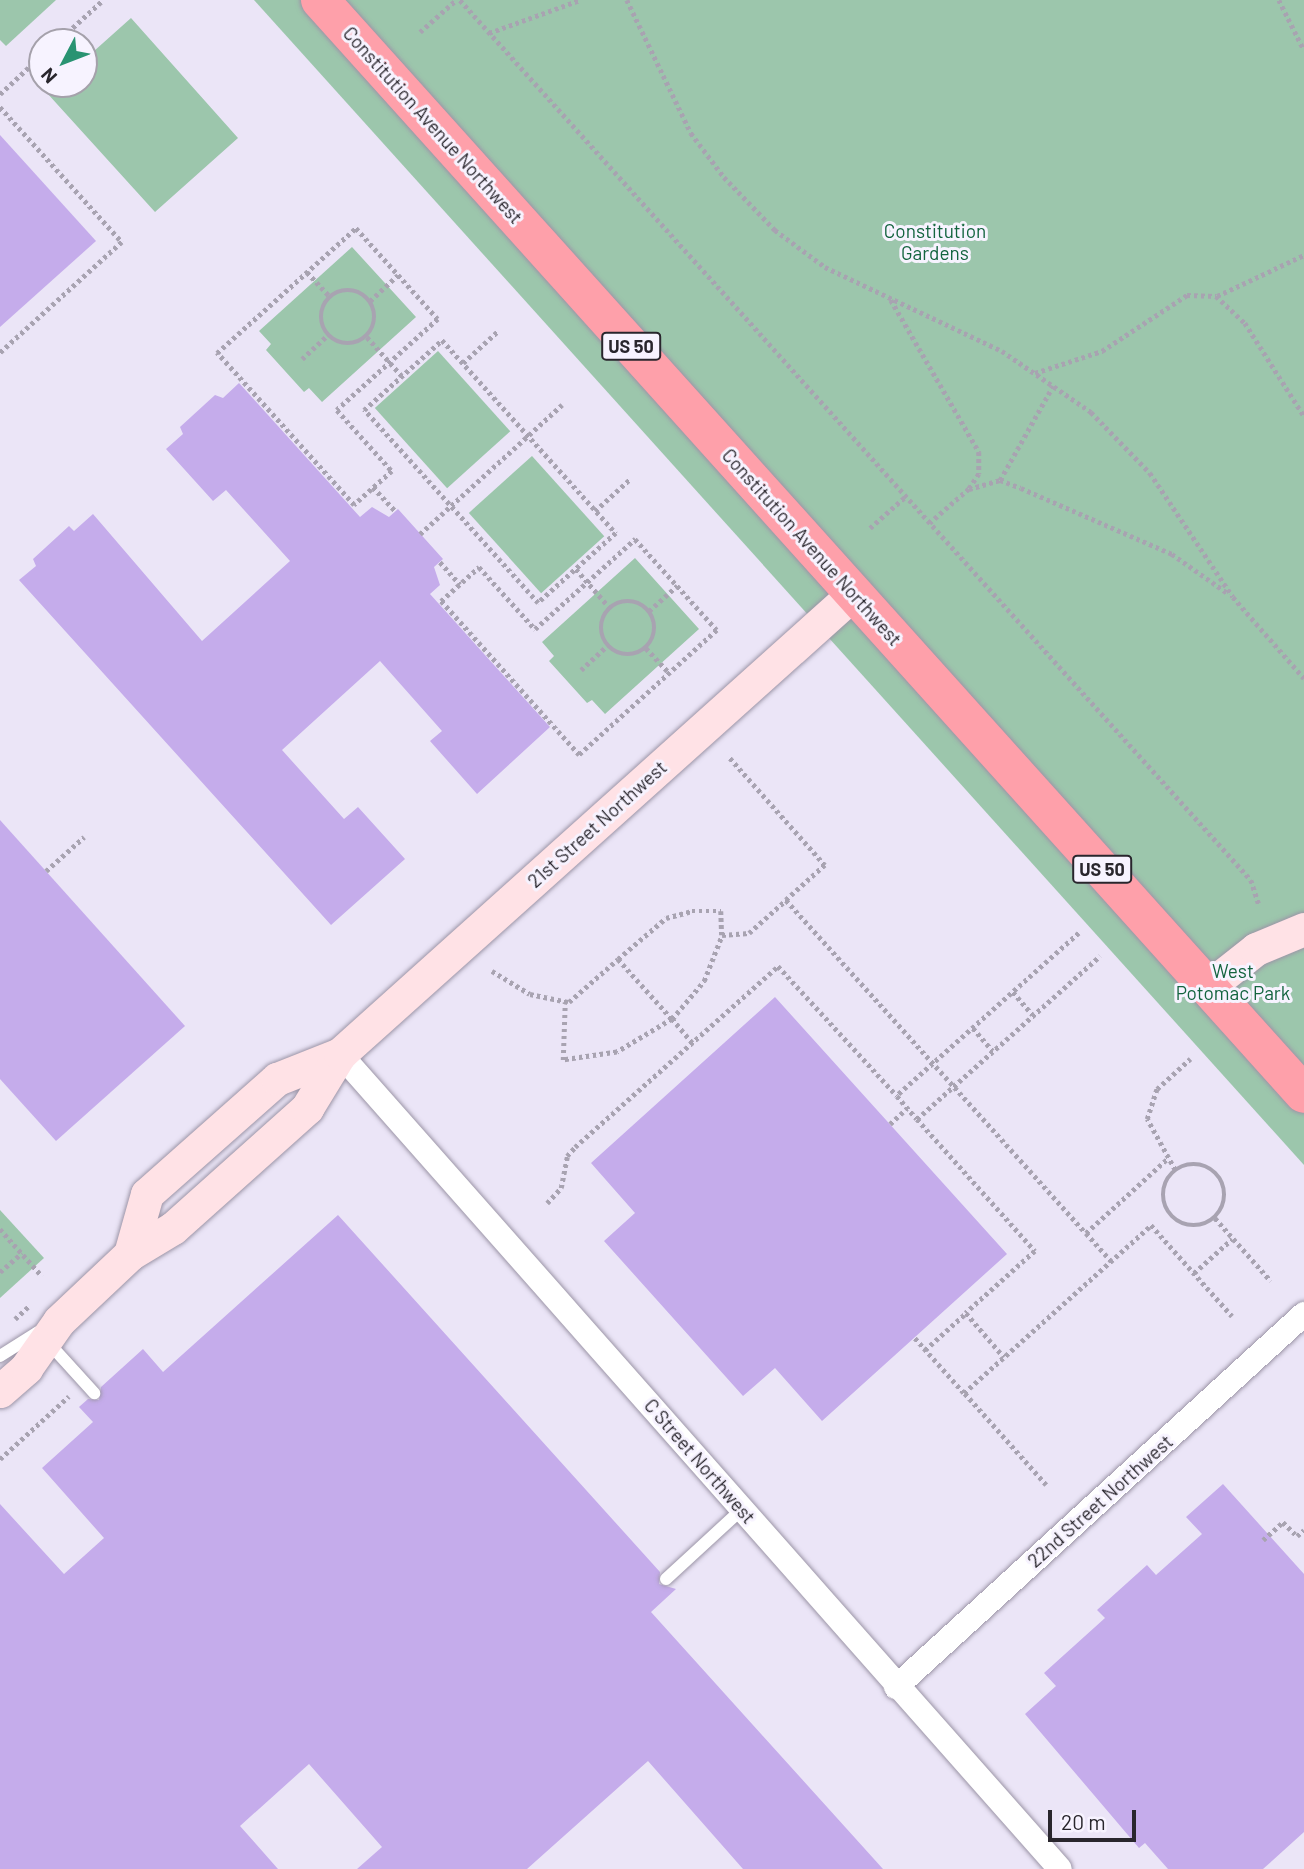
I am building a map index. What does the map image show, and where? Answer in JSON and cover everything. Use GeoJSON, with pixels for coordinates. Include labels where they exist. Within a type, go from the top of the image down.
{"type":"FeatureCollection","features":[{"type":"Feature","properties":{"kind":"highway","name":"Constitution Avenue Northwest"},"geometry":{"type":"LineString","coordinates":[[320,0],[1304,1094]]}},
{"type":"Feature","properties":{"kind":"street","name":"21st Street Northwest"},"geometry":{"type":"LineString","coordinates":[[0,1391],[52,1331],[130,1254],[173,1228],[307,1108],[340,1054],[854,593]]}},
{"type":"Feature","properties":{"kind":"street"},"geometry":{"type":"LineString","coordinates":[[1208,987],[1256,949],[1304,929]]}},
{"type":"Feature","properties":{"kind":"street","name":"C Street Northwest"},"geometry":{"type":"LineString","coordinates":[[340,1054],[896,1687],[1060,1869]]}},
{"type":"Feature","properties":{"kind":"street","name":"22nd Street Northwest"},"geometry":{"type":"LineString","coordinates":[[896,1687],[1304,1314]]}},
{"type":"Feature","properties":{"kind":"lane"},"geometry":{"type":"LineString","coordinates":[[52,1331],[94,1393]]}},
{"type":"Feature","properties":{"kind":"lane","name":"21st Street Northwest"},"geometry":{"type":"LineString","coordinates":[[0,1356],[52,1331]]}},
{"type":"Feature","properties":{"kind":"lane"},"geometry":{"type":"LineString","coordinates":[[666,1579],[742,1509]]}},
{"type":"Feature","properties":{"kind":"path"},"geometry":{"type":"LineString","coordinates":[[72,28],[103,0]]}},
{"type":"Feature","properties":{"kind":"path"},"geometry":{"type":"LineString","coordinates":[[420,32],[458,0],[1251,880],[1259,904]]}},
{"type":"Feature","properties":{"kind":"path"},"geometry":{"type":"LineString","coordinates":[[489,33],[580,0]]}},
{"type":"Feature","properties":{"kind":"path"},"geometry":{"type":"LineString","coordinates":[[627,0],[663,83],[724,177],[775,230],[825,267],[1002,351],[1091,412],[1150,473],[1233,597],[1304,678]]}},
{"type":"Feature","properties":{"kind":"path"},"geometry":{"type":"LineString","coordinates":[[1279,0],[1304,50]]}},
{"type":"Feature","properties":{"kind":"path"},"geometry":{"type":"LineString","coordinates":[[0,94],[28,68]]}},
{"type":"Feature","properties":{"kind":"path"},"geometry":{"type":"LineString","coordinates":[[0,107],[122,243],[0,353]]}},
{"type":"Feature","properties":{"kind":"path"},"geometry":{"type":"LineString","coordinates":[[356,228],[398,275],[438,319],[337,410],[392,471],[354,505],[217,353],[356,228]]}},
{"type":"Feature","properties":{"kind":"path"},"geometry":{"type":"LineString","coordinates":[[1035,373],[1102,351],[1188,295],[1216,296],[1304,255]]}},
{"type":"Feature","properties":{"kind":"path"},"geometry":{"type":"LineString","coordinates":[[307,271],[330,297]]}},
{"type":"Feature","properties":{"kind":"path"},"geometry":{"type":"LineString","coordinates":[[370,300],[398,275]]}},
{"type":"Feature","properties":{"kind":"path"},"geometry":{"type":"LineString","coordinates":[[346,290],[370,300],[376,317],[367,337],[346,345],[328,335],[322,313],[330,297],[346,290]]}},
{"type":"Feature","properties":{"kind":"path"},"geometry":{"type":"LineString","coordinates":[[1216,296],[1245,323],[1304,416]]}},
{"type":"Feature","properties":{"kind":"path"},"geometry":{"type":"LineString","coordinates":[[890,299],[979,452],[979,474],[969,489],[930,523]]}},
{"type":"Feature","properties":{"kind":"path"},"geometry":{"type":"LineString","coordinates":[[463,363],[497,332]]}},
{"type":"Feature","properties":{"kind":"path"},"geometry":{"type":"LineString","coordinates":[[302,359],[328,335]]}},
{"type":"Feature","properties":{"kind":"path"},"geometry":{"type":"LineString","coordinates":[[367,337],[402,376]]}},
{"type":"Feature","properties":{"kind":"path"},"geometry":{"type":"LineString","coordinates":[[442,340],[463,363],[616,533],[538,603],[364,410],[442,340]]}},
{"type":"Feature","properties":{"kind":"path"},"geometry":{"type":"LineString","coordinates":[[1000,480],[1053,386]]}},
{"type":"Feature","properties":{"kind":"path"},"geometry":{"type":"LineString","coordinates":[[421,534],[562,405]]}},
{"type":"Feature","properties":{"kind":"path"},"geometry":{"type":"LineString","coordinates":[[595,511],[630,480]]}},
{"type":"Feature","properties":{"kind":"path"},"geometry":{"type":"LineString","coordinates":[[969,489],[1000,480],[1172,554],[1233,597]]}},
{"type":"Feature","properties":{"kind":"path"},"geometry":{"type":"LineString","coordinates":[[373,487],[395,511]]}},
{"type":"Feature","properties":{"kind":"path"},"geometry":{"type":"LineString","coordinates":[[870,528],[906,496]]}},
{"type":"Feature","properties":{"kind":"path"},"geometry":{"type":"LineString","coordinates":[[635,539],[717,630],[579,755],[441,601],[460,584],[479,567],[535,629],[635,539]]}},
{"type":"Feature","properties":{"kind":"path"},"geometry":{"type":"LineString","coordinates":[[440,562],[460,584]]}},
{"type":"Feature","properties":{"kind":"path"},"geometry":{"type":"LineString","coordinates":[[576,569],[610,608]]}},
{"type":"Feature","properties":{"kind":"path"},"geometry":{"type":"LineString","coordinates":[[649,611],[677,586]]}},
{"type":"Feature","properties":{"kind":"path"},"geometry":{"type":"LineString","coordinates":[[635,602],[649,611],[655,628],[646,648],[626,655],[607,646],[601,624],[610,608],[635,602]]}},
{"type":"Feature","properties":{"kind":"path"},"geometry":{"type":"LineString","coordinates":[[581,670],[607,646]]}},
{"type":"Feature","properties":{"kind":"path"},"geometry":{"type":"LineString","coordinates":[[646,648],[669,673]]}},
{"type":"Feature","properties":{"kind":"path"},"geometry":{"type":"LineString","coordinates":[[722,935],[749,933],[825,865],[730,758]]}},
{"type":"Feature","properties":{"kind":"path"},"geometry":{"type":"LineString","coordinates":[[46,871],[84,837]]}},
{"type":"Feature","properties":{"kind":"path"},"geometry":{"type":"LineString","coordinates":[[786,900],[1111,1261]]}},
{"type":"Feature","properties":{"kind":"path"},"geometry":{"type":"LineString","coordinates":[[692,911],[721,911],[722,935],[704,981],[672,1019],[617,1052],[563,1060],[565,1002],[618,959],[666,918],[692,911]]}},
{"type":"Feature","properties":{"kind":"path"},"geometry":{"type":"LineString","coordinates":[[897,1096],[1079,933]]}},
{"type":"Feature","properties":{"kind":"path"},"geometry":{"type":"LineString","coordinates":[[917,1119],[1100,956]]}},
{"type":"Feature","properties":{"kind":"path"},"geometry":{"type":"LineString","coordinates":[[618,959],[692,1043]]}},
{"type":"Feature","properties":{"kind":"path"},"geometry":{"type":"LineString","coordinates":[[547,1203],[562,1188],[567,1156],[575,1147],[778,966],[1035,1251],[925,1350]]}},
{"type":"Feature","properties":{"kind":"path"},"geometry":{"type":"LineString","coordinates":[[492,971],[517,988],[565,1002]]}},
{"type":"Feature","properties":{"kind":"path"},"geometry":{"type":"LineString","coordinates":[[1013,992],[1033,1015]]}},
{"type":"Feature","properties":{"kind":"path"},"geometry":{"type":"LineString","coordinates":[[973,1028],[993,1051]]}},
{"type":"Feature","properties":{"kind":"path"},"geometry":{"type":"LineString","coordinates":[[1175,1170],[1167,1160],[1147,1119],[1149,1101],[1190,1059]]}},
{"type":"Feature","properties":{"kind":"path"},"geometry":{"type":"LineString","coordinates":[[890,1124],[907,1108]]}},
{"type":"Feature","properties":{"kind":"path"},"geometry":{"type":"LineString","coordinates":[[1086,1233],[1167,1160]]}},
{"type":"Feature","properties":{"kind":"path"},"geometry":{"type":"LineString","coordinates":[[1203,1164],[1220,1177],[1225,1196],[1215,1218],[1192,1226],[1173,1219],[1163,1190],[1175,1170],[1203,1164]]}},
{"type":"Feature","properties":{"kind":"path"},"geometry":{"type":"LineString","coordinates":[[1215,1218],[1271,1281]]}},
{"type":"Feature","properties":{"kind":"path"},"geometry":{"type":"LineString","coordinates":[[964,1392],[1151,1225],[1232,1316]]}},
{"type":"Feature","properties":{"kind":"path"},"geometry":{"type":"LineString","coordinates":[[0,1229],[42,1276]]}},
{"type":"Feature","properties":{"kind":"path"},"geometry":{"type":"LineString","coordinates":[[1194,1273],[1233,1238]]}},
{"type":"Feature","properties":{"kind":"path"},"geometry":{"type":"LineString","coordinates":[[0,1272],[22,1253]]}},
{"type":"Feature","properties":{"kind":"path"},"geometry":{"type":"LineString","coordinates":[[966,1313],[1004,1357]]}},
{"type":"Feature","properties":{"kind":"path"},"geometry":{"type":"LineString","coordinates":[[915,1338],[1046,1485]]}},
{"type":"Feature","properties":{"kind":"path"},"geometry":{"type":"LineString","coordinates":[[0,1459],[85,1382]]}},
{"type":"Feature","properties":{"kind":"path"},"geometry":{"type":"LineString","coordinates":[[1263,1540],[1283,1522],[1297,1536],[1304,1530]]}},
{"type":"Feature","properties":{"kind":"green space"},"geometry":{"type":"Polygon","coordinates":[[[0,0],[56,0],[6,46],[0,40],[0,0]]]}},
{"type":"Feature","properties":{"kind":"green space","name":"Constitution Gardens"},"geometry":{"type":"Polygon","coordinates":[[[254,0],[1304,0],[1304,1165],[254,0]]]}},
{"type":"Feature","properties":{"kind":"green space"},"geometry":{"type":"Polygon","coordinates":[[[131,18],[238,138],[155,212],[52,98],[98,98],[98,47],[131,18]]]}},
{"type":"Feature","properties":{"kind":"green space"},"geometry":{"type":"Polygon","coordinates":[[[352,247],[416,317],[322,402],[309,388],[304,392],[266,350],[271,344],[259,331],[352,247]]]}},
{"type":"Feature","properties":{"kind":"green space"},"geometry":{"type":"Polygon","coordinates":[[[438,351],[510,431],[447,488],[375,408],[438,351]]]}},
{"type":"Feature","properties":{"kind":"green space"},"geometry":{"type":"Polygon","coordinates":[[[532,456],[604,536],[541,593],[469,513],[532,456]]]}},
{"type":"Feature","properties":{"kind":"green space"},"geometry":{"type":"Polygon","coordinates":[[[635,558],[699,629],[605,714],[592,700],[587,703],[549,661],[554,656],[542,642],[635,558]]]}},
{"type":"Feature","properties":{"kind":"green space"},"geometry":{"type":"Polygon","coordinates":[[[0,1210],[44,1258],[0,1298],[0,1210]]]}},
{"type":"Feature","properties":{"kind":"building"},"geometry":{"type":"Polygon","coordinates":[[[0,135],[96,241],[0,327],[0,135]]]}},
{"type":"Feature","properties":{"kind":"building"},"geometry":{"type":"Polygon","coordinates":[[[239,383],[360,517],[372,507],[389,517],[398,509],[443,559],[434,567],[440,585],[430,594],[550,727],[477,794],[430,741],[442,731],[380,661],[282,750],[344,819],[358,807],[405,859],[331,925],[19,580],[36,566],[33,559],[69,526],[74,531],[93,514],[202,641],[290,561],[226,490],[213,501],[166,449],[183,434],[180,427],[215,395],[223,398],[239,383]]]}},
{"type":"Feature","properties":{"kind":"building"},"geometry":{"type":"Polygon","coordinates":[[[0,820],[185,1026],[56,1141],[0,1079],[0,820]]]}},
{"type":"Feature","properties":{"kind":"building"},"geometry":{"type":"Polygon","coordinates":[[[775,997],[1007,1254],[822,1421],[775,1368],[743,1396],[604,1241],[635,1213],[591,1163],[775,997]]]}},
{"type":"Feature","properties":{"kind":"building"},"geometry":{"type":"Polygon","coordinates":[[[338,1215],[660,1572],[659,1584],[676,1589],[651,1612],[883,1869],[743,1869],[648,1761],[527,1869],[357,1869],[382,1847],[309,1764],[240,1826],[278,1869],[0,1869],[0,1504],[64,1574],[104,1538],[42,1468],[93,1422],[79,1407],[88,1399],[99,1400],[101,1387],[143,1349],[163,1372],[338,1215]]]}},
{"type":"Feature","properties":{"kind":"building"},"geometry":{"type":"Polygon","coordinates":[[[1223,1484],[1304,1574],[1304,1832],[1263,1869],[1168,1869],[1145,1843],[1139,1848],[1025,1714],[1056,1686],[1044,1673],[1105,1618],[1097,1610],[1147,1565],[1156,1575],[1202,1534],[1186,1517],[1223,1484]]]}},
{"type":"Feature","properties":{"kind":"park label","name":"West Potomac Park"},"geometry":{"type":"Point","coordinates":[1233,982]}}]}
